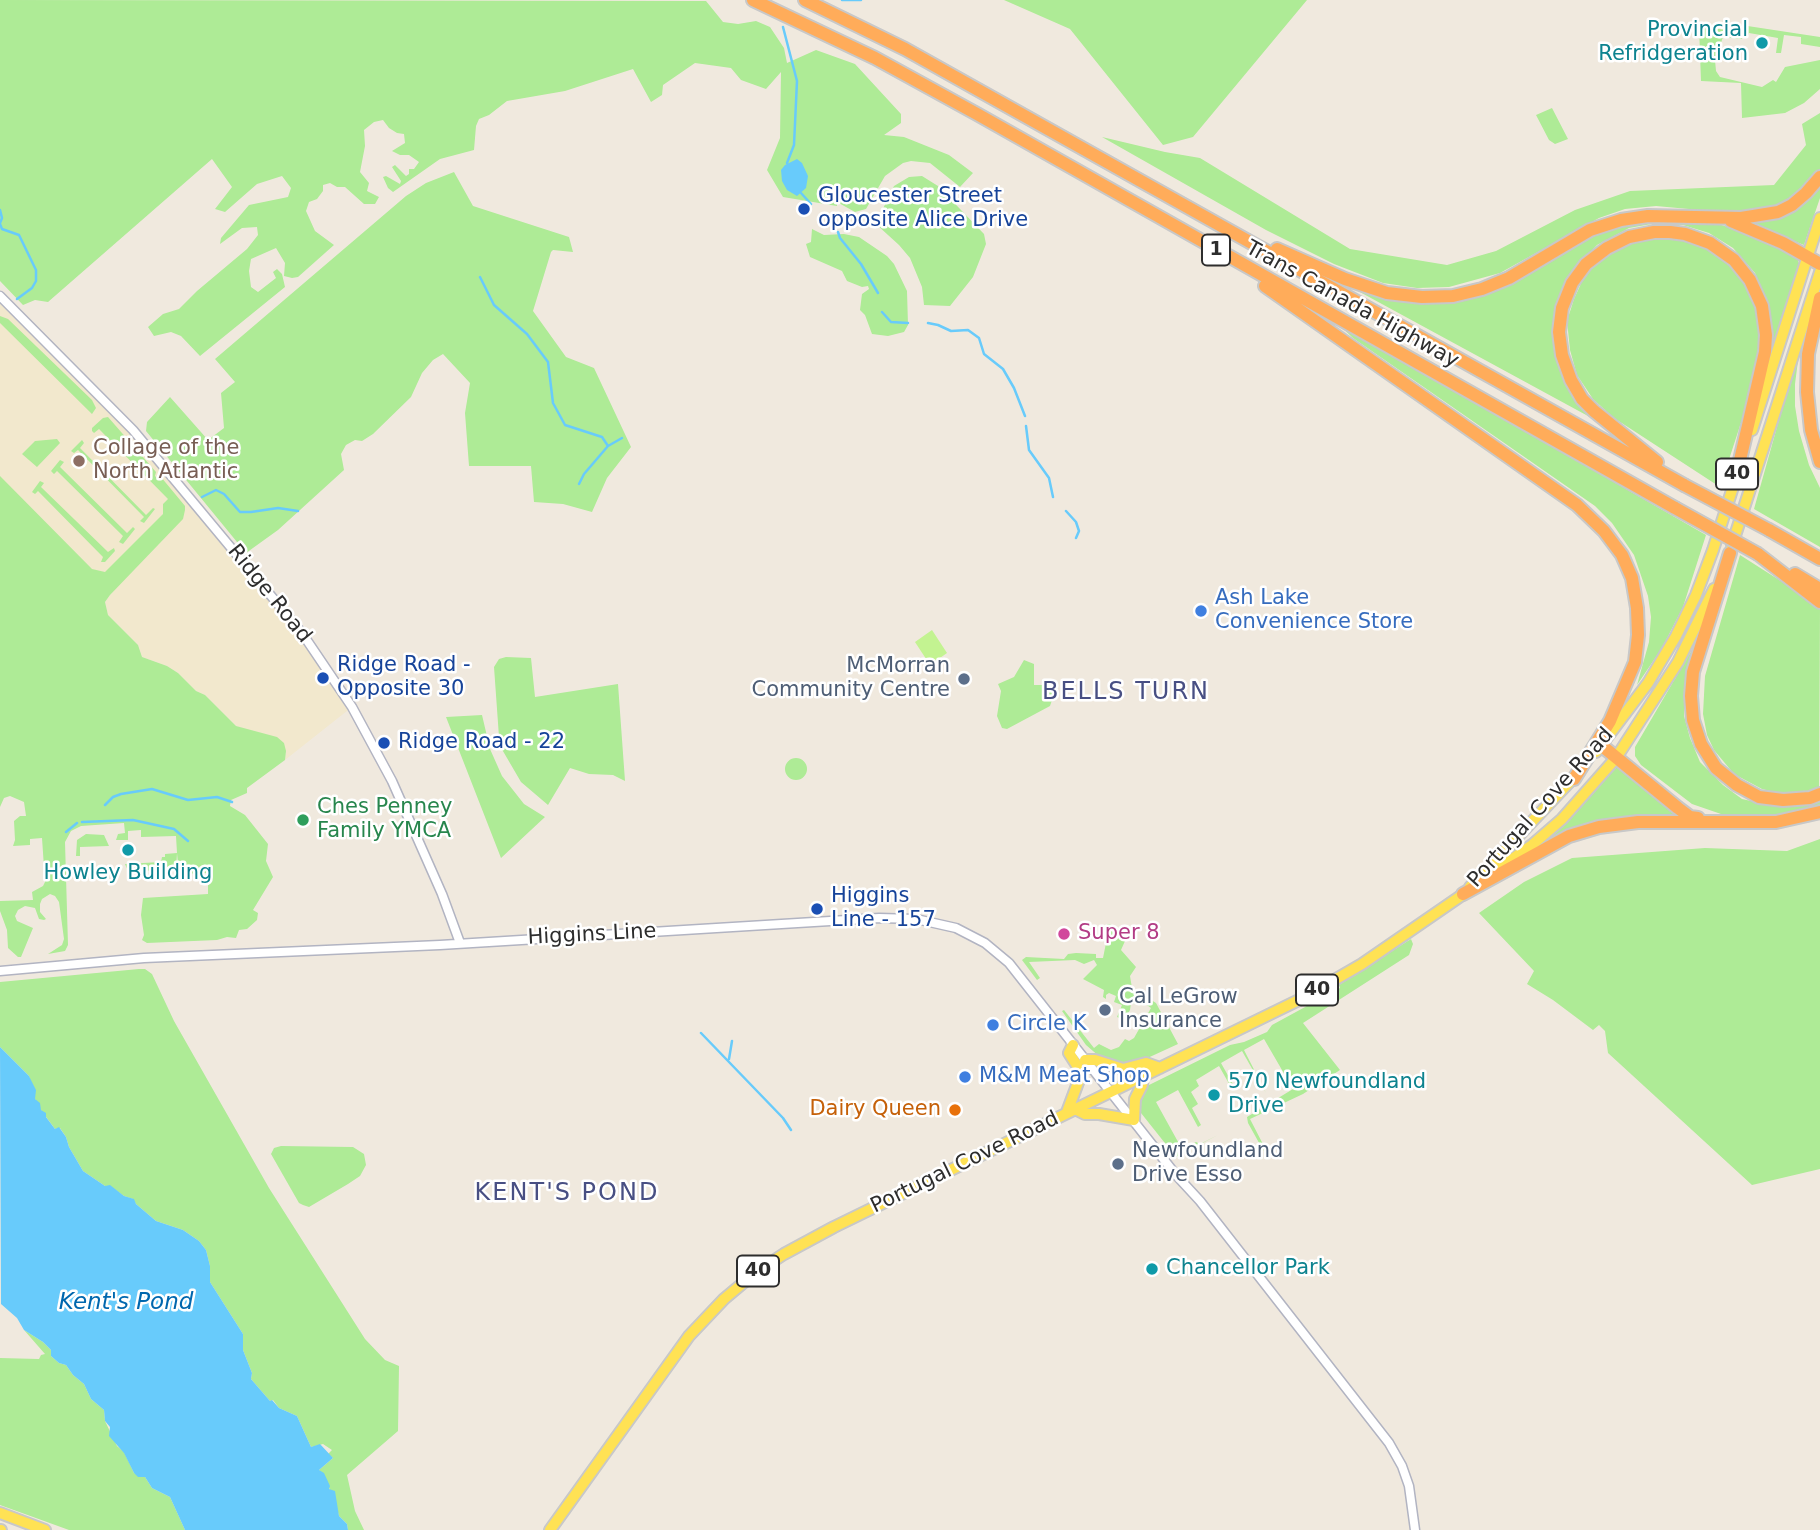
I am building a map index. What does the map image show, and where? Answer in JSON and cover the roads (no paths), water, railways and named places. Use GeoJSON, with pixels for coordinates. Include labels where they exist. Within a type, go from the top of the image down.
{"type":"FeatureCollection","features":[{"type":"Feature","properties":{"kind":"highway","name":"Trans Canada Highway"},"geometry":{"type":"LineString","coordinates":[[753,0],[875,58],[1820,589]]}},
{"type":"Feature","properties":{"kind":"highway","name":"Trans Canada Highway"},"geometry":{"type":"LineString","coordinates":[[805,0],[905,49],[1820,559]]}},
{"type":"Feature","properties":{"kind":"highway"},"geometry":{"type":"LineString","coordinates":[[1212,220],[1345,279],[1387,293],[1422,298],[1453,296],[1482,289],[1509,278],[1590,230],[1621,220],[1648,216],[1752,217],[1778,212],[1806,193],[1820,177]]}},
{"type":"Feature","properties":{"kind":"highway"},"geometry":{"type":"LineString","coordinates":[[1718,217],[1752,228],[1820,264]]}},
{"type":"Feature","properties":{"kind":"highway"},"geometry":{"type":"LineString","coordinates":[[1684,485],[1588,405],[1571,380],[1562,355],[1559,332],[1562,308],[1573,283],[1586,264],[1606,248],[1642,234],[1670,232],[1710,243],[1734,260],[1757,293],[1765,320],[1765,352],[1737,473]]}},
{"type":"Feature","properties":{"kind":"highway"},"geometry":{"type":"LineString","coordinates":[[1202,242],[1577,505],[1604,531],[1622,555],[1632,578],[1637,608],[1638,635],[1634,662],[1610,721],[1574,779]]}},
{"type":"Feature","properties":{"kind":"highway"},"geometry":{"type":"LineString","coordinates":[[1820,298],[1809,345],[1807,392],[1811,430],[1820,462]]}},
{"type":"Feature","properties":{"kind":"highway"},"geometry":{"type":"LineString","coordinates":[[1730,553],[1693,672],[1693,720],[1701,744],[1716,768],[1737,785],[1759,797],[1783,800],[1810,798],[1820,794]]}},
{"type":"Feature","properties":{"kind":"highway"},"geometry":{"type":"LineString","coordinates":[[1758,554],[1820,602]]}},
{"type":"Feature","properties":{"kind":"highway"},"geometry":{"type":"LineString","coordinates":[[1601,745],[1690,817],[1724,822]]}},
{"type":"Feature","properties":{"kind":"highway"},"geometry":{"type":"LineString","coordinates":[[1463,894],[1569,836],[1599,827],[1638,822],[1776,822],[1820,812]]}},
{"type":"Feature","properties":{"kind":"main road","name":"Portugal Cove Road"},"geometry":{"type":"LineString","coordinates":[[1463,894],[1574,779],[1648,683],[1676,636],[1696,595],[1713,550],[1820,218]]}},
{"type":"Feature","properties":{"kind":"main road","name":"Portugal Cove Road"},"geometry":{"type":"LineString","coordinates":[[550,1530],[672,1358],[736,1287],[784,1254],[827,1231],[1306,997],[1362,964],[1463,894],[1532,845],[1562,819],[1616,758],[1678,662],[1703,615],[1730,553],[1820,272]]}},
{"type":"Feature","properties":{"kind":"main road"},"geometry":{"type":"LineString","coordinates":[[1073,1045],[1069,1053],[1078,1067],[1079,1080],[1071,1110],[1133,1120],[1135,1099],[1143,1076]]}},
{"type":"Feature","properties":{"kind":"main road"},"geometry":{"type":"LineString","coordinates":[[1085,1060],[1095,1060],[1123,1069],[1146,1063],[1160,1068]]}},
{"type":"Feature","properties":{"kind":"main road"},"geometry":{"type":"LineString","coordinates":[[0,1513],[45,1530]]}},
{"type":"Feature","properties":{"kind":"street","name":"Ridge Road"},"geometry":{"type":"LineString","coordinates":[[0,296],[133,430],[302,632],[352,707],[392,781],[442,894],[460,943]]}},
{"type":"Feature","properties":{"kind":"street","name":"Higgins Line"},"geometry":{"type":"LineString","coordinates":[[0,971],[123,960],[879,918],[930,921],[968,934],[1005,959],[1388,1443],[1402,1466],[1409,1486],[1415,1530]]}},
{"type":"Feature","properties":{"kind":"water"},"geometry":{"type":"Polygon","coordinates":[[[797,159],[808,176],[806,188],[797,196],[787,190],[782,181],[781,170],[797,159]]]}},
{"type":"Feature","properties":{"kind":"water","name":"Kent's Pond"},"geometry":{"type":"Polygon","coordinates":[[[0,1047],[29,1076],[41,1110],[46,1113],[55,1129],[59,1127],[66,1137],[83,1171],[105,1186],[110,1185],[124,1196],[134,1199],[136,1204],[156,1221],[183,1230],[199,1241],[206,1250],[210,1282],[243,1334],[243,1350],[252,1373],[251,1379],[270,1401],[297,1416],[311,1447],[320,1444],[333,1458],[319,1470],[324,1473],[329,1489],[335,1491],[339,1516],[347,1524],[348,1530],[185,1530],[170,1497],[152,1488],[145,1477],[138,1477],[134,1473],[124,1453],[109,1436],[110,1427],[105,1421],[104,1410],[91,1399],[84,1384],[66,1365],[51,1356],[51,1350],[43,1342],[24,1330],[17,1318],[1,1304],[0,1047]]]}},
{"type":"Feature","properties":{"kind":"waterway"},"geometry":{"type":"LineString","coordinates":[[842,0],[861,0]]}},
{"type":"Feature","properties":{"kind":"waterway"},"geometry":{"type":"LineString","coordinates":[[783,27],[797,81],[794,145],[787,163]]}},
{"type":"Feature","properties":{"kind":"waterway"},"geometry":{"type":"LineString","coordinates":[[801,193],[811,204]]}},
{"type":"Feature","properties":{"kind":"waterway"},"geometry":{"type":"LineString","coordinates":[[0,210],[0,223]]}},
{"type":"Feature","properties":{"kind":"waterway"},"geometry":{"type":"LineString","coordinates":[[0,224],[2,229],[19,235],[36,270],[36,281],[32,288],[17,299]]}},
{"type":"Feature","properties":{"kind":"waterway"},"geometry":{"type":"LineString","coordinates":[[838,232],[878,293]]}},
{"type":"Feature","properties":{"kind":"waterway"},"geometry":{"type":"LineString","coordinates":[[480,277],[494,305],[527,334],[548,362],[553,403],[565,425],[602,437],[608,446]]}},
{"type":"Feature","properties":{"kind":"waterway"},"geometry":{"type":"LineString","coordinates":[[882,312],[891,322],[908,323]]}},
{"type":"Feature","properties":{"kind":"waterway"},"geometry":{"type":"LineString","coordinates":[[928,323],[951,331],[968,330],[979,338],[984,354],[1003,369],[1025,416]]}},
{"type":"Feature","properties":{"kind":"waterway"},"geometry":{"type":"LineString","coordinates":[[1026,426],[1029,450],[1049,478],[1053,497]]}},
{"type":"Feature","properties":{"kind":"waterway"},"geometry":{"type":"LineString","coordinates":[[579,484],[608,446],[622,438]]}},
{"type":"Feature","properties":{"kind":"waterway"},"geometry":{"type":"LineString","coordinates":[[202,497],[216,490],[224,494],[240,512],[278,508],[298,511]]}},
{"type":"Feature","properties":{"kind":"waterway"},"geometry":{"type":"LineString","coordinates":[[1066,511],[1076,522],[1079,531],[1076,538]]}},
{"type":"Feature","properties":{"kind":"waterway"},"geometry":{"type":"LineString","coordinates":[[105,805],[121,794],[152,789],[188,800],[217,797],[232,802]]}},
{"type":"Feature","properties":{"kind":"waterway"},"geometry":{"type":"LineString","coordinates":[[82,822],[133,820],[174,829],[188,841]]}},
{"type":"Feature","properties":{"kind":"waterway"},"geometry":{"type":"LineString","coordinates":[[66,832],[77,823]]}},
{"type":"Feature","properties":{"kind":"waterway"},"geometry":{"type":"LineString","coordinates":[[701,1033],[783,1118],[791,1130]]}},
{"type":"Feature","properties":{"kind":"waterway"},"geometry":{"type":"LineString","coordinates":[[729,1059],[732,1041]]}},
{"type":"Feature","properties":{"kind":"place","name":"Provincial Refridgeration"},"geometry":{"type":"Point","coordinates":[1762,43]}},
{"type":"Feature","properties":{"kind":"place","name":"Gloucester Street opposite Alice Drive"},"geometry":{"type":"Point","coordinates":[804,209]}},
{"type":"Feature","properties":{"kind":"place","name":"Collage of the North Atlantic"},"geometry":{"type":"Point","coordinates":[79,461]}},
{"type":"Feature","properties":{"kind":"place","name":"Ash Lake Convenience Store"},"geometry":{"type":"Point","coordinates":[1201,611]}},
{"type":"Feature","properties":{"kind":"place","name":"Ridge Road - Opposite 30"},"geometry":{"type":"Point","coordinates":[323,678]}},
{"type":"Feature","properties":{"kind":"place","name":"McMorran Community Centre"},"geometry":{"type":"Point","coordinates":[964,679]}},
{"type":"Feature","properties":{"kind":"place","name":"Ridge Road - 22"},"geometry":{"type":"Point","coordinates":[384,743]}},
{"type":"Feature","properties":{"kind":"place","name":"Ches Penney Family YMCA"},"geometry":{"type":"Point","coordinates":[303,820]}},
{"type":"Feature","properties":{"kind":"place","name":"Howley Building"},"geometry":{"type":"Point","coordinates":[128,850]}},
{"type":"Feature","properties":{"kind":"place","name":"Higgins Line - 157"},"geometry":{"type":"Point","coordinates":[817,909]}},
{"type":"Feature","properties":{"kind":"place","name":"Super 8"},"geometry":{"type":"Point","coordinates":[1064,934]}},
{"type":"Feature","properties":{"kind":"place","name":"Cal LeGrow Insurance"},"geometry":{"type":"Point","coordinates":[1105,1010]}},
{"type":"Feature","properties":{"kind":"place","name":"Circle K"},"geometry":{"type":"Point","coordinates":[993,1025]}},
{"type":"Feature","properties":{"kind":"place","name":"M&M Meat Shop"},"geometry":{"type":"Point","coordinates":[965,1077]}},
{"type":"Feature","properties":{"kind":"place","name":"570 Newfoundland Drive"},"geometry":{"type":"Point","coordinates":[1214,1095]}},
{"type":"Feature","properties":{"kind":"place","name":"Dairy Queen"},"geometry":{"type":"Point","coordinates":[955,1110]}},
{"type":"Feature","properties":{"kind":"place","name":"Newfoundland Drive Esso"},"geometry":{"type":"Point","coordinates":[1118,1164]}},
{"type":"Feature","properties":{"kind":"place","name":"Chancellor Park"},"geometry":{"type":"Point","coordinates":[1152,1269]}},
{"type":"Feature","properties":{"kind":"district","name":"BELLS TURN"},"geometry":{"type":"Point","coordinates":[1126,693]}},
{"type":"Feature","properties":{"kind":"district","name":"KENT'S POND"},"geometry":{"type":"Point","coordinates":[567,1194]}}]}
